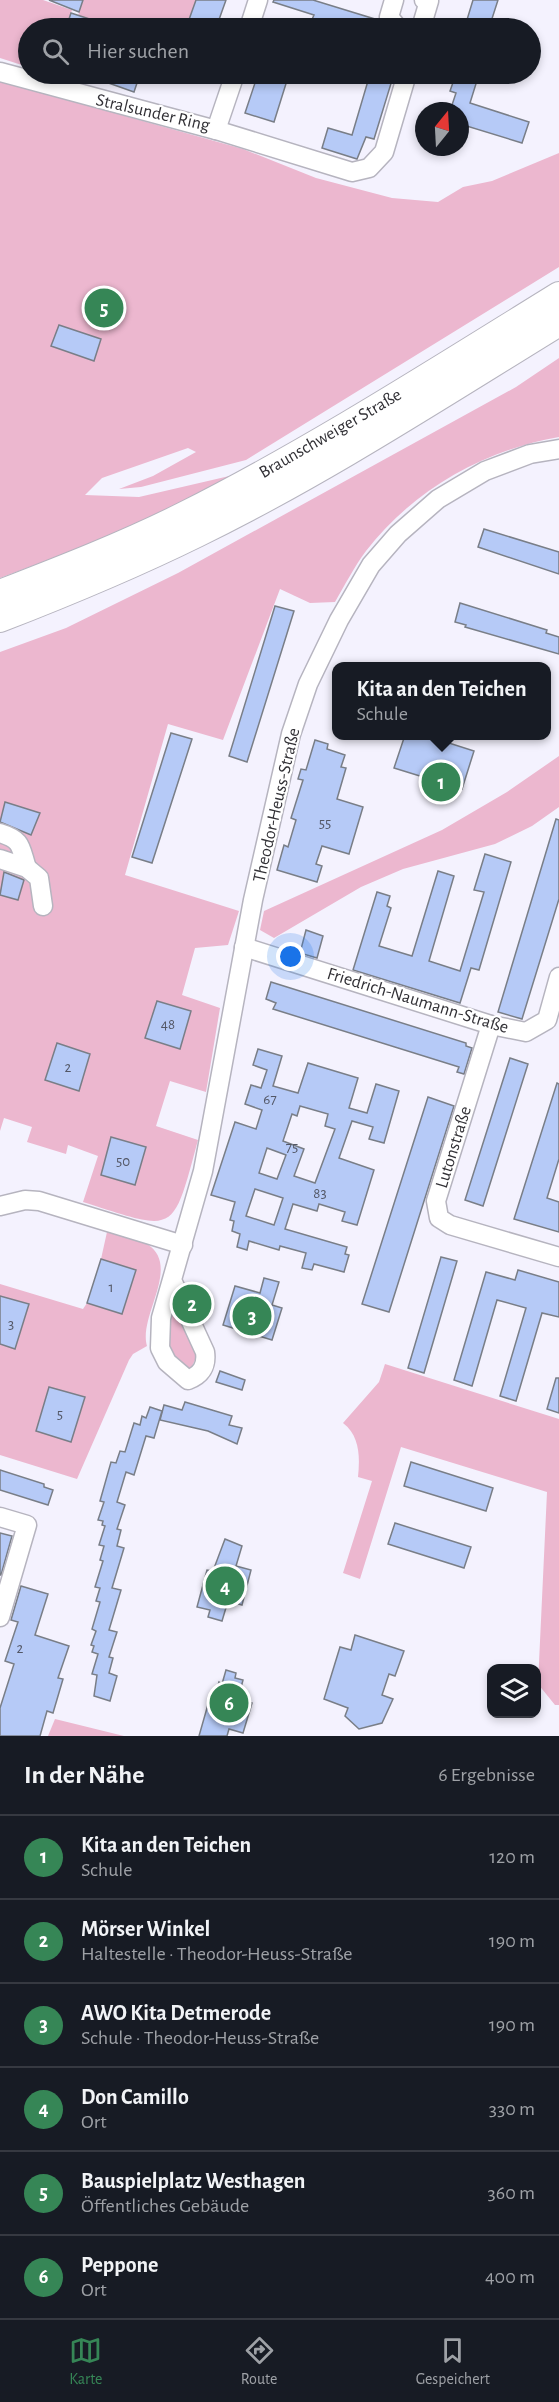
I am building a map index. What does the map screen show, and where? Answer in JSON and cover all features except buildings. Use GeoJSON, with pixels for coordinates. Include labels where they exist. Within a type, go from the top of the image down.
{"type":"FeatureCollection","features":[{"type":"Feature","properties":{"kind":"highway","name":"Braunschweiger Straße"},"geometry":{"type":"LineString","coordinates":[[97,568],[183,515],[298,453],[559,295]]}},
{"type":"Feature","properties":{"kind":"highway","name":"Braunschweiger Straße"},"geometry":{"type":"LineString","coordinates":[[97,568],[198,534],[311,473],[559,323]]}},
{"type":"Feature","properties":{"kind":"highway"},"geometry":{"type":"LineString","coordinates":[[0,593],[97,568]]}},
{"type":"Feature","properties":{"kind":"highway"},"geometry":{"type":"LineString","coordinates":[[0,619],[97,568]]}},
{"type":"Feature","properties":{"kind":"street"},"geometry":{"type":"LineString","coordinates":[[252,18],[258,0]]}},
{"type":"Feature","properties":{"kind":"street"},"geometry":{"type":"LineString","coordinates":[[389,18],[394,0]]}},
{"type":"Feature","properties":{"kind":"street"},"geometry":{"type":"LineString","coordinates":[[424,0],[429,1],[424,18]]}},
{"type":"Feature","properties":{"kind":"street","name":"Stralsunder Ring"},"geometry":{"type":"LineString","coordinates":[[0,72],[18,77]]}},
{"type":"Feature","properties":{"kind":"street","name":"Stralsunder Ring"},"geometry":{"type":"LineString","coordinates":[[45,84],[216,130],[232,84]]}},
{"type":"Feature","properties":{"kind":"street"},"geometry":{"type":"LineString","coordinates":[[216,130],[352,172],[369,168],[384,152],[404,84]]}},
{"type":"Feature","properties":{"kind":"street","name":"Theodor-Heuss-Straße"},"geometry":{"type":"LineString","coordinates":[[172,1280],[205,1352],[206,1360],[198,1377],[188,1380],[167,1362],[160,1348],[161,1317],[172,1280],[183,1245],[215,1112],[244,947],[294,726],[308,684],[339,620],[371,565],[398,534],[438,500],[485,471],[530,454],[559,449]]}},
{"type":"Feature","properties":{"kind":"street"},"geometry":{"type":"LineString","coordinates":[[0,833],[16,838],[27,868]]}},
{"type":"Feature","properties":{"kind":"street"},"geometry":{"type":"LineString","coordinates":[[0,859],[27,868],[39,878],[43,906]]}},
{"type":"Feature","properties":{"kind":"street","name":"Friedrich-Naumann-Straße"},"geometry":{"type":"LineString","coordinates":[[244,947],[491,1025],[526,1032],[547,1020],[559,977]]}},
{"type":"Feature","properties":{"kind":"street","name":"Lutonstraße"},"geometry":{"type":"LineString","coordinates":[[491,1025],[436,1201],[439,1218],[450,1225],[559,1257]]}},
{"type":"Feature","properties":{"kind":"street"},"geometry":{"type":"LineString","coordinates":[[0,1206],[25,1200],[39,1201],[183,1245]]}},
{"type":"Feature","properties":{"kind":"street"},"geometry":{"type":"LineString","coordinates":[[0,1517],[27,1526],[5,1580],[0,1617]]}},
{"type":"Feature","properties":{"kind":"shaded area"},"geometry":{"type":"Polygon","coordinates":[[[0,0],[43,0],[72,10],[69,18],[18,18],[18,64],[0,58],[0,0]]]}},
{"type":"Feature","properties":{"kind":"shaded area"},"geometry":{"type":"Polygon","coordinates":[[[83,0],[196,0],[190,18],[84,18],[78,16],[83,0]]]}},
{"type":"Feature","properties":{"kind":"shaded area"},"geometry":{"type":"Polygon","coordinates":[[[0,81],[243,149],[316,178],[392,198],[438,202],[463,187],[492,181],[559,153],[559,267],[246,460],[141,487],[119,489],[153,476],[196,452],[188,448],[102,478],[85,495],[139,497],[238,474],[109,537],[0,578],[0,81]]]}},
{"type":"Feature","properties":{"kind":"shaded area"},"geometry":{"type":"Polygon","coordinates":[[[559,358],[559,437],[531,443],[477,463],[428,492],[405,509],[366,551],[335,602],[310,603],[280,589],[223,740],[168,724],[125,875],[239,911],[228,945],[195,948],[182,995],[220,1008],[206,1092],[170,1081],[156,1126],[198,1140],[175,1210],[166,1218],[154,1221],[83,1202],[98,1156],[68,1145],[66,1154],[27,1142],[32,1127],[4,1118],[0,1131],[0,652],[66,628],[178,573],[516,387],[559,358]],[[157,1001],[146,1038],[180,1048],[191,1011],[157,1001]],[[57,1043],[45,1080],[79,1091],[90,1054],[57,1043]],[[111,1138],[101,1175],[135,1184],[111,1138]]]}},
{"type":"Feature","properties":{"kind":"shaded area"},"geometry":{"type":"Polygon","coordinates":[[[559,756],[559,807],[532,826],[495,844],[403,869],[361,887],[274,938],[260,930],[264,911],[442,830],[507,792],[559,756]]]}},
{"type":"Feature","properties":{"kind":"shaded area"},"geometry":{"type":"Polygon","coordinates":[[[107,1232],[147,1244],[157,1253],[160,1278],[148,1320],[147,1346],[133,1354],[129,1360],[77,1479],[0,1455],[0,1284],[83,1309],[87,1303],[122,1314],[136,1270],[101,1259],[107,1232]]]}},
{"type":"Feature","properties":{"kind":"shaded area"},"geometry":{"type":"Polygon","coordinates":[[[175,1304],[197,1356],[191,1368],[185,1368],[169,1346],[169,1324],[175,1304]]]}},
{"type":"Feature","properties":{"kind":"shaded area"},"geometry":{"type":"Polygon","coordinates":[[[385,1364],[559,1419],[559,1705],[555,1705],[541,1688],[541,1664],[539,1664],[547,1492],[401,1447],[360,1579],[343,1573],[372,1481],[358,1477],[358,1447],[353,1434],[343,1423],[379,1382],[385,1364]]]}},
{"type":"Feature","properties":{"kind":"shaded area"},"geometry":{"type":"Polygon","coordinates":[[[55,1719],[124,1736],[48,1736],[55,1719]]]}},
{"type":"Feature","properties":{"kind":"place","name":"Bauspielplatz Westhagen"},"geometry":{"type":"Point","coordinates":[104,308]}},
{"type":"Feature","properties":{"kind":"place","name":"Kita an den Teichen"},"geometry":{"type":"Point","coordinates":[441,782]}},
{"type":"Feature","properties":{"kind":"place","name":"Mörser Winkel"},"geometry":{"type":"Point","coordinates":[192,1304]}},
{"type":"Feature","properties":{"kind":"place","name":"AWO Kita Detmerode"},"geometry":{"type":"Point","coordinates":[252,1316]}},
{"type":"Feature","properties":{"kind":"place","name":"Don Camillo"},"geometry":{"type":"Point","coordinates":[225,1586]}},
{"type":"Feature","properties":{"kind":"place","name":"Peppone"},"geometry":{"type":"Point","coordinates":[229,1703]}}]}
